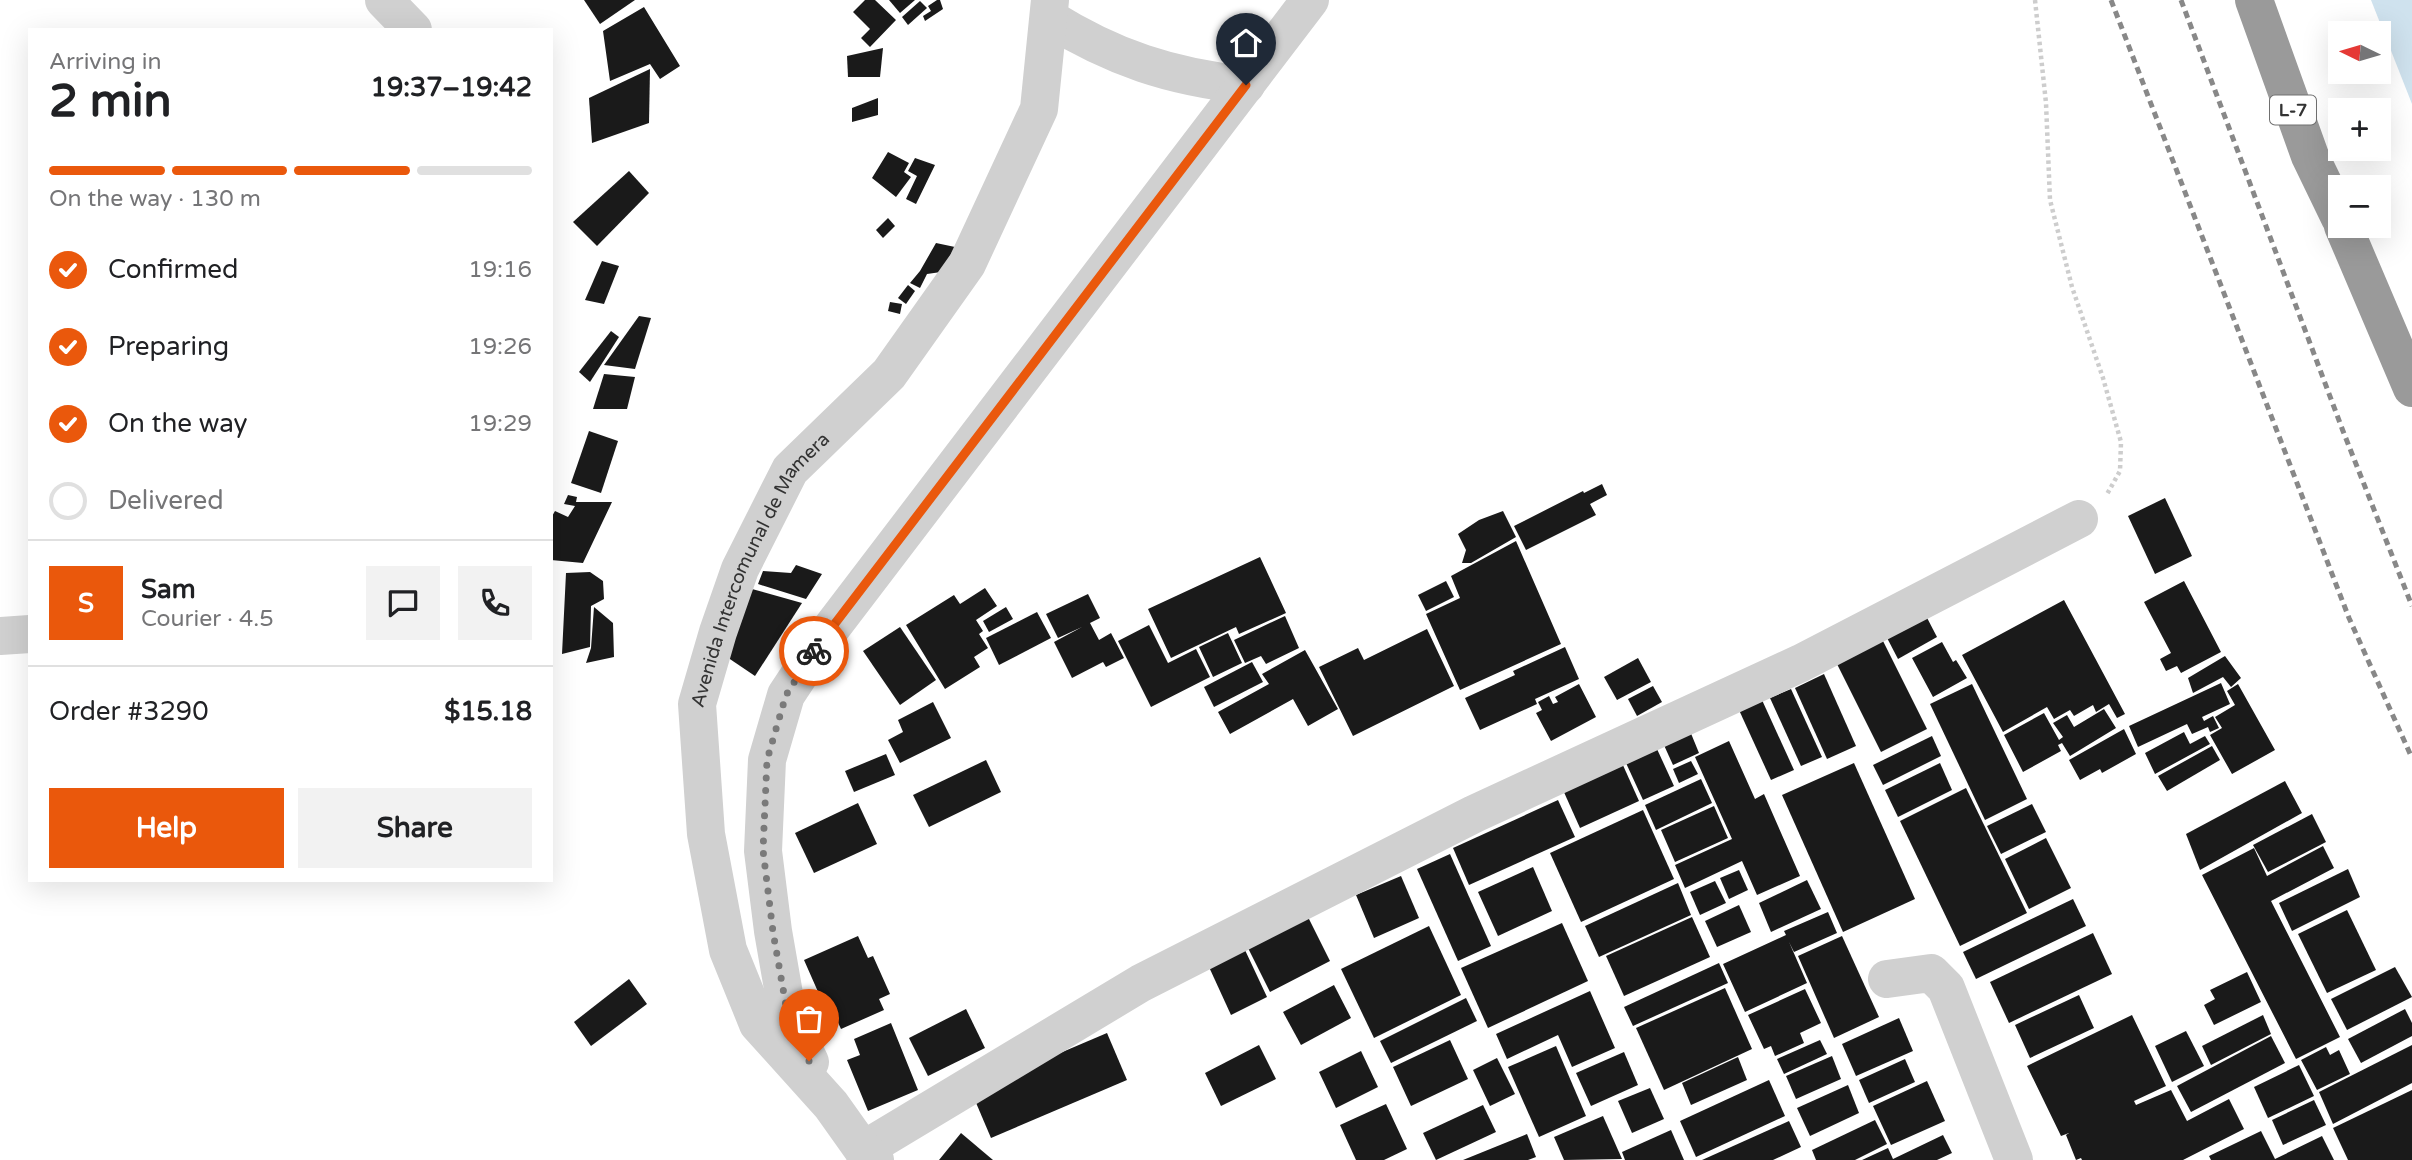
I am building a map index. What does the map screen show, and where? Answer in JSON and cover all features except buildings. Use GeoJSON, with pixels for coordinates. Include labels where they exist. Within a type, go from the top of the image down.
{"type":"FeatureCollection","features":[{"type":"Feature","properties":{"kind":"highway","name":"L-7"},"geometry":{"type":"LineString","coordinates":[[2254,0],[2310,156],[2328,193]]}},
{"type":"Feature","properties":{"kind":"highway"},"geometry":{"type":"LineString","coordinates":[[2348,238],[2412,388]]}},
{"type":"Feature","properties":{"kind":"street"},"geometry":{"type":"LineString","coordinates":[[384,0],[411,28]]}},
{"type":"Feature","properties":{"kind":"street"},"geometry":{"type":"LineString","coordinates":[[831,1105],[788,1017],[773,932],[763,850],[767,760],[786,695],[823,639],[1310,0]]}},
{"type":"Feature","properties":{"kind":"street"},"geometry":{"type":"LineString","coordinates":[[1049,9],[1076,34],[1157,69],[1196,79],[1246,85]]}},
{"type":"Feature","properties":{"kind":"street","name":"Avenida Intercomunal de Mamera"},"geometry":{"type":"LineString","coordinates":[[869,1155],[831,1105],[758,1024],[728,950],[706,834],[697,704],[740,569],[790,470],[889,374],[967,264],[1039,109],[1049,9]]}},
{"type":"Feature","properties":{"kind":"street"},"geometry":{"type":"LineString","coordinates":[[869,1155],[1142,983],[1474,814],[1801,663],[2079,519]]}},
{"type":"Feature","properties":{"kind":"street"},"geometry":{"type":"LineString","coordinates":[[0,636],[28,634]]}},
{"type":"Feature","properties":{"kind":"street"},"geometry":{"type":"LineString","coordinates":[[1887,979],[1931,974],[1946,988],[2014,1160]]}},
{"type":"Feature","properties":{"kind":"path"},"geometry":{"type":"LineString","coordinates":[[2035,0],[2046,103],[2050,200],[2072,286],[2121,442],[2120,471],[2101,504],[2079,519]]}},
{"type":"Feature","properties":{"kind":"water"},"geometry":{"type":"Polygon","coordinates":[[[2371,0],[2412,0],[2412,104],[2391,51],[2391,21],[2379,21],[2371,0]]]}},
{"type":"Feature","properties":{"kind":"railway"},"geometry":{"type":"LineString","coordinates":[[2111,0],[2349,618],[2412,758]]}},
{"type":"Feature","properties":{"kind":"railway"},"geometry":{"type":"LineString","coordinates":[[2181,0],[2343,431],[2412,606]]}},
{"type":"Feature","properties":{"kind":"way so far"},"geometry":{"type":"LineString","coordinates":[[809,1061],[788,1017],[773,932],[763,850],[767,760],[786,695],[814,651]]}},
{"type":"Feature","properties":{"kind":"route"},"geometry":{"type":"LineString","coordinates":[[814,651],[1246,85]]}}]}
